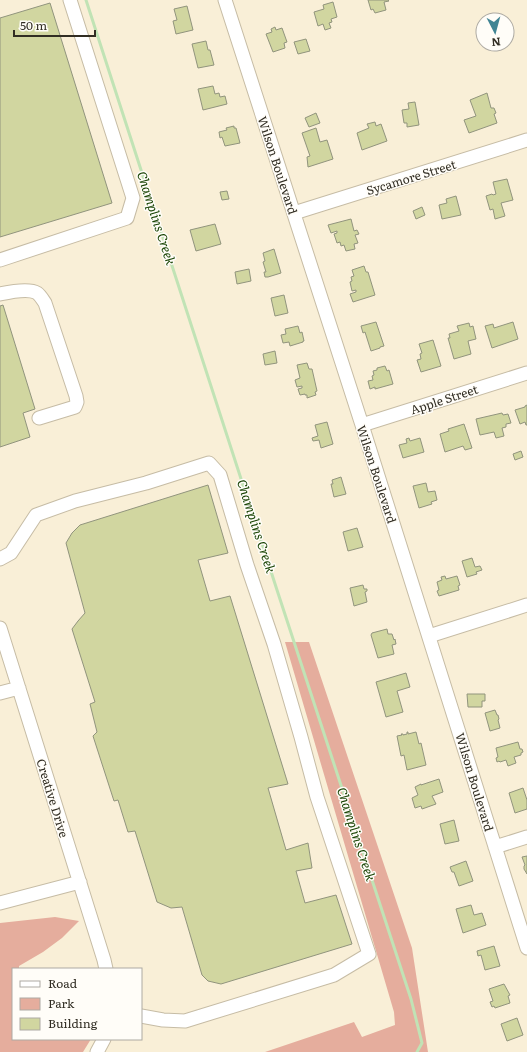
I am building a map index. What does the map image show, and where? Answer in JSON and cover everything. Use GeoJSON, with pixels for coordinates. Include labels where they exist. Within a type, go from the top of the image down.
{"type":"FeatureCollection","features":[{"type":"Feature","properties":{"kind":"street"},"geometry":{"type":"LineString","coordinates":[[0,260],[127,218],[133,198],[70,0]]}},
{"type":"Feature","properties":{"kind":"street","name":"Wilson Boulevard"},"geometry":{"type":"LineString","coordinates":[[227,0],[527,948]]}},
{"type":"Feature","properties":{"kind":"street","name":"Sycamore Street"},"geometry":{"type":"LineString","coordinates":[[294,213],[527,140]]}},
{"type":"Feature","properties":{"kind":"street"},"geometry":{"type":"LineString","coordinates":[[0,294],[23,290],[32,291],[38,294],[45,303],[76,396],[77,402],[75,407],[39,418]]}},
{"type":"Feature","properties":{"kind":"street","name":"Apple Street"},"geometry":{"type":"LineString","coordinates":[[362,425],[527,372]]}},
{"type":"Feature","properties":{"kind":"street"},"geometry":{"type":"LineString","coordinates":[[0,558],[10,553],[36,515],[75,501],[146,483],[209,463],[220,475],[247,566],[274,644],[301,737],[316,797],[369,954],[334,975],[185,1020],[163,1020],[142,1016]]}},
{"type":"Feature","properties":{"kind":"street"},"geometry":{"type":"LineString","coordinates":[[429,636],[527,605]]}},
{"type":"Feature","properties":{"kind":"street","name":"Creative Drive"},"geometry":{"type":"LineString","coordinates":[[0,628],[106,968]]}},
{"type":"Feature","properties":{"kind":"street"},"geometry":{"type":"LineString","coordinates":[[0,693],[19,688]]}},
{"type":"Feature","properties":{"kind":"street"},"geometry":{"type":"LineString","coordinates":[[495,847],[527,837]]}},
{"type":"Feature","properties":{"kind":"street"},"geometry":{"type":"LineString","coordinates":[[0,903],[80,882]]}},
{"type":"Feature","properties":{"kind":"street"},"geometry":{"type":"LineString","coordinates":[[97,1052],[103,1040]]}},
{"type":"Feature","properties":{"kind":"green space"},"geometry":{"type":"Polygon","coordinates":[[[285,642],[309,642],[412,948],[428,1052],[265,1052],[354,1022],[362,1037],[395,1025],[394,1012],[285,642]]]}},
{"type":"Feature","properties":{"kind":"green space"},"geometry":{"type":"Polygon","coordinates":[[[55,917],[79,921],[62,938],[43,952],[19,966],[19,968],[12,968],[12,1040],[90,1040],[83,1052],[0,1052],[0,923],[55,917]]]}},
{"type":"Feature","properties":{"kind":"building"},"geometry":{"type":"Polygon","coordinates":[[[368,0],[389,1],[384,2],[386,10],[375,13],[373,9],[371,10],[368,0]]]}},
{"type":"Feature","properties":{"kind":"building"},"geometry":{"type":"Polygon","coordinates":[[[333,2],[337,17],[331,19],[332,22],[329,23],[331,28],[325,30],[323,24],[318,26],[314,12],[324,9],[323,5],[333,2]]]}},
{"type":"Feature","properties":{"kind":"building"},"geometry":{"type":"Polygon","coordinates":[[[50,3],[112,203],[0,237],[0,18],[50,3]]]}},
{"type":"Feature","properties":{"kind":"building"},"geometry":{"type":"Polygon","coordinates":[[[187,6],[193,30],[176,34],[173,21],[177,20],[174,9],[187,6]]]}},
{"type":"Feature","properties":{"kind":"building"},"geometry":{"type":"Polygon","coordinates":[[[275,27],[276,30],[282,28],[287,42],[284,43],[285,48],[273,52],[266,34],[272,32],[271,29],[275,27]]]}},
{"type":"Feature","properties":{"kind":"building"},"geometry":{"type":"Polygon","coordinates":[[[306,39],[310,51],[298,54],[294,42],[306,39]]]}},
{"type":"Feature","properties":{"kind":"building"},"geometry":{"type":"Polygon","coordinates":[[[206,41],[214,65],[198,68],[192,44],[206,41]]]}},
{"type":"Feature","properties":{"kind":"building"},"geometry":{"type":"Polygon","coordinates":[[[213,86],[215,94],[219,93],[220,97],[225,96],[227,104],[203,110],[198,89],[213,86]]]}},
{"type":"Feature","properties":{"kind":"building"},"geometry":{"type":"Polygon","coordinates":[[[487,93],[491,108],[494,108],[496,113],[494,114],[497,123],[469,133],[464,120],[476,116],[470,100],[487,93]]]}},
{"type":"Feature","properties":{"kind":"building"},"geometry":{"type":"Polygon","coordinates":[[[415,102],[419,125],[407,127],[407,123],[404,123],[402,110],[409,109],[408,103],[415,102]]]}},
{"type":"Feature","properties":{"kind":"building"},"geometry":{"type":"Polygon","coordinates":[[[316,113],[320,123],[309,127],[305,118],[316,113]]]}},
{"type":"Feature","properties":{"kind":"building"},"geometry":{"type":"Polygon","coordinates":[[[375,122],[376,126],[381,124],[387,141],[362,150],[357,133],[369,128],[367,124],[375,122]]]}},
{"type":"Feature","properties":{"kind":"building"},"geometry":{"type":"Polygon","coordinates":[[[234,126],[234,128],[236,128],[240,143],[225,146],[222,137],[220,138],[219,132],[234,126]]]}},
{"type":"Feature","properties":{"kind":"building"},"geometry":{"type":"Polygon","coordinates":[[[316,128],[320,142],[327,140],[333,159],[308,167],[307,157],[310,156],[302,133],[316,128]]]}},
{"type":"Feature","properties":{"kind":"building"},"geometry":{"type":"Polygon","coordinates":[[[507,179],[513,200],[501,203],[505,216],[495,219],[493,209],[490,210],[486,196],[496,194],[493,182],[507,179]]]}},
{"type":"Feature","properties":{"kind":"building"},"geometry":{"type":"Polygon","coordinates":[[[227,191],[229,199],[222,200],[220,192],[227,191]]]}},
{"type":"Feature","properties":{"kind":"building"},"geometry":{"type":"Polygon","coordinates":[[[456,196],[461,215],[442,219],[439,205],[447,203],[446,199],[456,196]]]}},
{"type":"Feature","properties":{"kind":"building"},"geometry":{"type":"Polygon","coordinates":[[[422,207],[425,215],[416,219],[413,211],[422,207]]]}},
{"type":"Feature","properties":{"kind":"building"},"geometry":{"type":"Polygon","coordinates":[[[351,219],[354,231],[357,230],[359,234],[355,235],[358,243],[354,244],[355,249],[346,251],[344,245],[341,246],[340,242],[337,243],[334,234],[337,233],[337,231],[331,233],[328,225],[351,219]]]}},
{"type":"Feature","properties":{"kind":"building"},"geometry":{"type":"Polygon","coordinates":[[[215,224],[221,244],[196,251],[190,230],[215,224]]]}},
{"type":"Feature","properties":{"kind":"building"},"geometry":{"type":"Polygon","coordinates":[[[274,249],[281,273],[265,277],[264,272],[266,272],[263,262],[265,261],[263,253],[274,249]]]}},
{"type":"Feature","properties":{"kind":"building"},"geometry":{"type":"Polygon","coordinates":[[[364,266],[366,272],[368,272],[375,295],[353,302],[350,294],[356,292],[356,290],[352,291],[350,282],[352,281],[351,277],[354,276],[352,270],[364,266]]]}},
{"type":"Feature","properties":{"kind":"building"},"geometry":{"type":"Polygon","coordinates":[[[249,269],[251,281],[237,284],[235,272],[249,269]]]}},
{"type":"Feature","properties":{"kind":"building"},"geometry":{"type":"Polygon","coordinates":[[[284,295],[288,313],[275,316],[271,298],[284,295]]]}},
{"type":"Feature","properties":{"kind":"building"},"geometry":{"type":"Polygon","coordinates":[[[3,305],[35,409],[23,413],[30,437],[0,447],[0,306],[3,305]]]}},
{"type":"Feature","properties":{"kind":"building"},"geometry":{"type":"Polygon","coordinates":[[[376,322],[384,346],[371,351],[365,332],[363,333],[361,326],[376,322]]]}},
{"type":"Feature","properties":{"kind":"building"},"geometry":{"type":"Polygon","coordinates":[[[513,322],[518,339],[492,348],[485,326],[493,324],[494,328],[513,322]]]}},
{"type":"Feature","properties":{"kind":"building"},"geometry":{"type":"Polygon","coordinates":[[[469,323],[470,327],[473,326],[476,339],[468,341],[471,354],[454,359],[448,338],[450,338],[449,334],[459,331],[457,326],[469,323]]]}},
{"type":"Feature","properties":{"kind":"building"},"geometry":{"type":"Polygon","coordinates":[[[298,326],[300,333],[302,332],[304,341],[290,346],[289,342],[283,343],[281,335],[286,334],[285,329],[298,326]]]}},
{"type":"Feature","properties":{"kind":"building"},"geometry":{"type":"Polygon","coordinates":[[[433,340],[441,366],[421,372],[417,360],[421,359],[420,354],[422,353],[419,344],[433,340]]]}},
{"type":"Feature","properties":{"kind":"building"},"geometry":{"type":"Polygon","coordinates":[[[275,351],[277,363],[265,365],[263,354],[275,351]]]}},
{"type":"Feature","properties":{"kind":"building"},"geometry":{"type":"Polygon","coordinates":[[[307,363],[309,369],[312,369],[317,391],[315,392],[316,395],[307,398],[307,395],[305,394],[300,395],[298,389],[302,388],[302,386],[297,387],[295,380],[300,378],[297,365],[307,363]]]}},
{"type":"Feature","properties":{"kind":"building"},"geometry":{"type":"Polygon","coordinates":[[[385,366],[387,371],[389,370],[393,384],[370,389],[368,381],[373,380],[373,371],[377,370],[377,368],[385,366]]]}},
{"type":"Feature","properties":{"kind":"building"},"geometry":{"type":"Polygon","coordinates":[[[527,405],[527,425],[525,422],[520,424],[515,410],[527,405]]]}},
{"type":"Feature","properties":{"kind":"building"},"geometry":{"type":"Polygon","coordinates":[[[502,413],[503,415],[508,414],[511,423],[506,424],[506,427],[502,428],[504,436],[496,438],[494,432],[480,435],[476,419],[502,413]]]}},
{"type":"Feature","properties":{"kind":"building"},"geometry":{"type":"Polygon","coordinates":[[[327,422],[333,444],[321,448],[319,440],[313,441],[312,438],[318,436],[315,425],[327,422]]]}},
{"type":"Feature","properties":{"kind":"building"},"geometry":{"type":"Polygon","coordinates":[[[464,424],[472,448],[465,450],[463,446],[445,452],[440,434],[449,431],[448,429],[464,424]]]}},
{"type":"Feature","properties":{"kind":"building"},"geometry":{"type":"Polygon","coordinates":[[[409,438],[410,441],[420,438],[424,452],[403,458],[399,445],[407,443],[406,439],[409,438]]]}},
{"type":"Feature","properties":{"kind":"building"},"geometry":{"type":"Polygon","coordinates":[[[521,451],[523,457],[515,460],[513,454],[521,451]]]}},
{"type":"Feature","properties":{"kind":"building"},"geometry":{"type":"Polygon","coordinates":[[[341,477],[346,494],[334,497],[331,484],[333,484],[332,480],[341,477]]]}},
{"type":"Feature","properties":{"kind":"building"},"geometry":{"type":"Polygon","coordinates":[[[426,483],[428,492],[435,491],[437,500],[431,502],[432,504],[419,508],[413,486],[426,483]]]}},
{"type":"Feature","properties":{"kind":"building"},"geometry":{"type":"Polygon","coordinates":[[[208,485],[228,553],[198,560],[210,601],[230,596],[288,784],[268,788],[286,850],[308,843],[312,868],[296,871],[305,903],[336,895],[352,944],[221,984],[208,981],[202,975],[182,907],[171,908],[157,902],[135,831],[128,832],[118,800],[114,801],[93,736],[97,732],[90,704],[95,702],[72,629],[85,613],[66,543],[72,533],[80,525],[208,485]]]}},
{"type":"Feature","properties":{"kind":"building"},"geometry":{"type":"Polygon","coordinates":[[[357,528],[363,547],[348,551],[343,532],[357,528]]]}},
{"type":"Feature","properties":{"kind":"building"},"geometry":{"type":"Polygon","coordinates":[[[472,558],[475,567],[480,566],[482,570],[476,572],[477,574],[467,577],[462,561],[472,558]]]}},
{"type":"Feature","properties":{"kind":"building"},"geometry":{"type":"Polygon","coordinates":[[[445,576],[446,579],[457,576],[460,585],[458,586],[459,590],[439,596],[437,591],[439,590],[437,582],[442,580],[441,577],[445,576]]]}},
{"type":"Feature","properties":{"kind":"building"},"geometry":{"type":"Polygon","coordinates":[[[363,585],[364,589],[367,589],[365,592],[367,602],[354,606],[350,588],[363,585]]]}},
{"type":"Feature","properties":{"kind":"building"},"geometry":{"type":"Polygon","coordinates":[[[387,629],[388,634],[392,634],[394,640],[395,639],[396,644],[392,645],[394,654],[378,658],[371,635],[372,633],[387,629]]]}},
{"type":"Feature","properties":{"kind":"building"},"geometry":{"type":"Polygon","coordinates":[[[406,673],[410,687],[397,691],[403,712],[386,717],[376,682],[406,673]]]}},
{"type":"Feature","properties":{"kind":"building"},"geometry":{"type":"Polygon","coordinates":[[[467,694],[485,694],[485,701],[482,701],[482,707],[468,707],[467,694]]]}},
{"type":"Feature","properties":{"kind":"building"},"geometry":{"type":"Polygon","coordinates":[[[495,710],[498,715],[500,728],[490,731],[485,713],[495,710]]]}},
{"type":"Feature","properties":{"kind":"building"},"geometry":{"type":"Polygon","coordinates":[[[407,732],[408,734],[416,732],[419,744],[421,743],[426,765],[407,770],[404,755],[401,756],[397,736],[407,734],[407,732]]]}},
{"type":"Feature","properties":{"kind":"building"},"geometry":{"type":"Polygon","coordinates":[[[518,742],[520,749],[522,749],[523,752],[521,755],[514,757],[516,763],[508,766],[506,760],[497,762],[496,758],[498,757],[496,748],[518,742]]]}},
{"type":"Feature","properties":{"kind":"building"},"geometry":{"type":"Polygon","coordinates":[[[439,779],[443,792],[432,796],[436,804],[422,809],[421,806],[415,808],[412,798],[418,795],[415,787],[439,779]]]}},
{"type":"Feature","properties":{"kind":"building"},"geometry":{"type":"Polygon","coordinates":[[[523,788],[527,800],[527,809],[515,813],[509,793],[523,788]]]}},
{"type":"Feature","properties":{"kind":"building"},"geometry":{"type":"Polygon","coordinates":[[[454,820],[459,841],[445,844],[440,824],[454,820]]]}},
{"type":"Feature","properties":{"kind":"building"},"geometry":{"type":"Polygon","coordinates":[[[527,856],[527,874],[524,869],[525,865],[522,857],[527,856]]]}},
{"type":"Feature","properties":{"kind":"building"},"geometry":{"type":"Polygon","coordinates":[[[466,861],[473,881],[459,886],[454,872],[452,872],[450,867],[466,861]]]}},
{"type":"Feature","properties":{"kind":"building"},"geometry":{"type":"Polygon","coordinates":[[[471,905],[474,915],[482,913],[486,925],[463,933],[456,909],[471,905]]]}},
{"type":"Feature","properties":{"kind":"building"},"geometry":{"type":"Polygon","coordinates":[[[494,946],[500,966],[485,970],[481,955],[478,956],[477,951],[494,946]]]}},
{"type":"Feature","properties":{"kind":"building"},"geometry":{"type":"Polygon","coordinates":[[[504,984],[510,995],[508,996],[510,1003],[495,1008],[494,1006],[492,1007],[490,1002],[493,1001],[489,989],[504,984]]]}},
{"type":"Feature","properties":{"kind":"building"},"geometry":{"type":"Polygon","coordinates":[[[517,1018],[523,1035],[507,1041],[501,1024],[517,1018]]]}},
{"type":"Feature","properties":{"kind":"waterway","name":"Champlins Creek"},"geometry":{"type":"LineString","coordinates":[[86,0],[411,999],[422,1043],[417,1052]]}}]}
